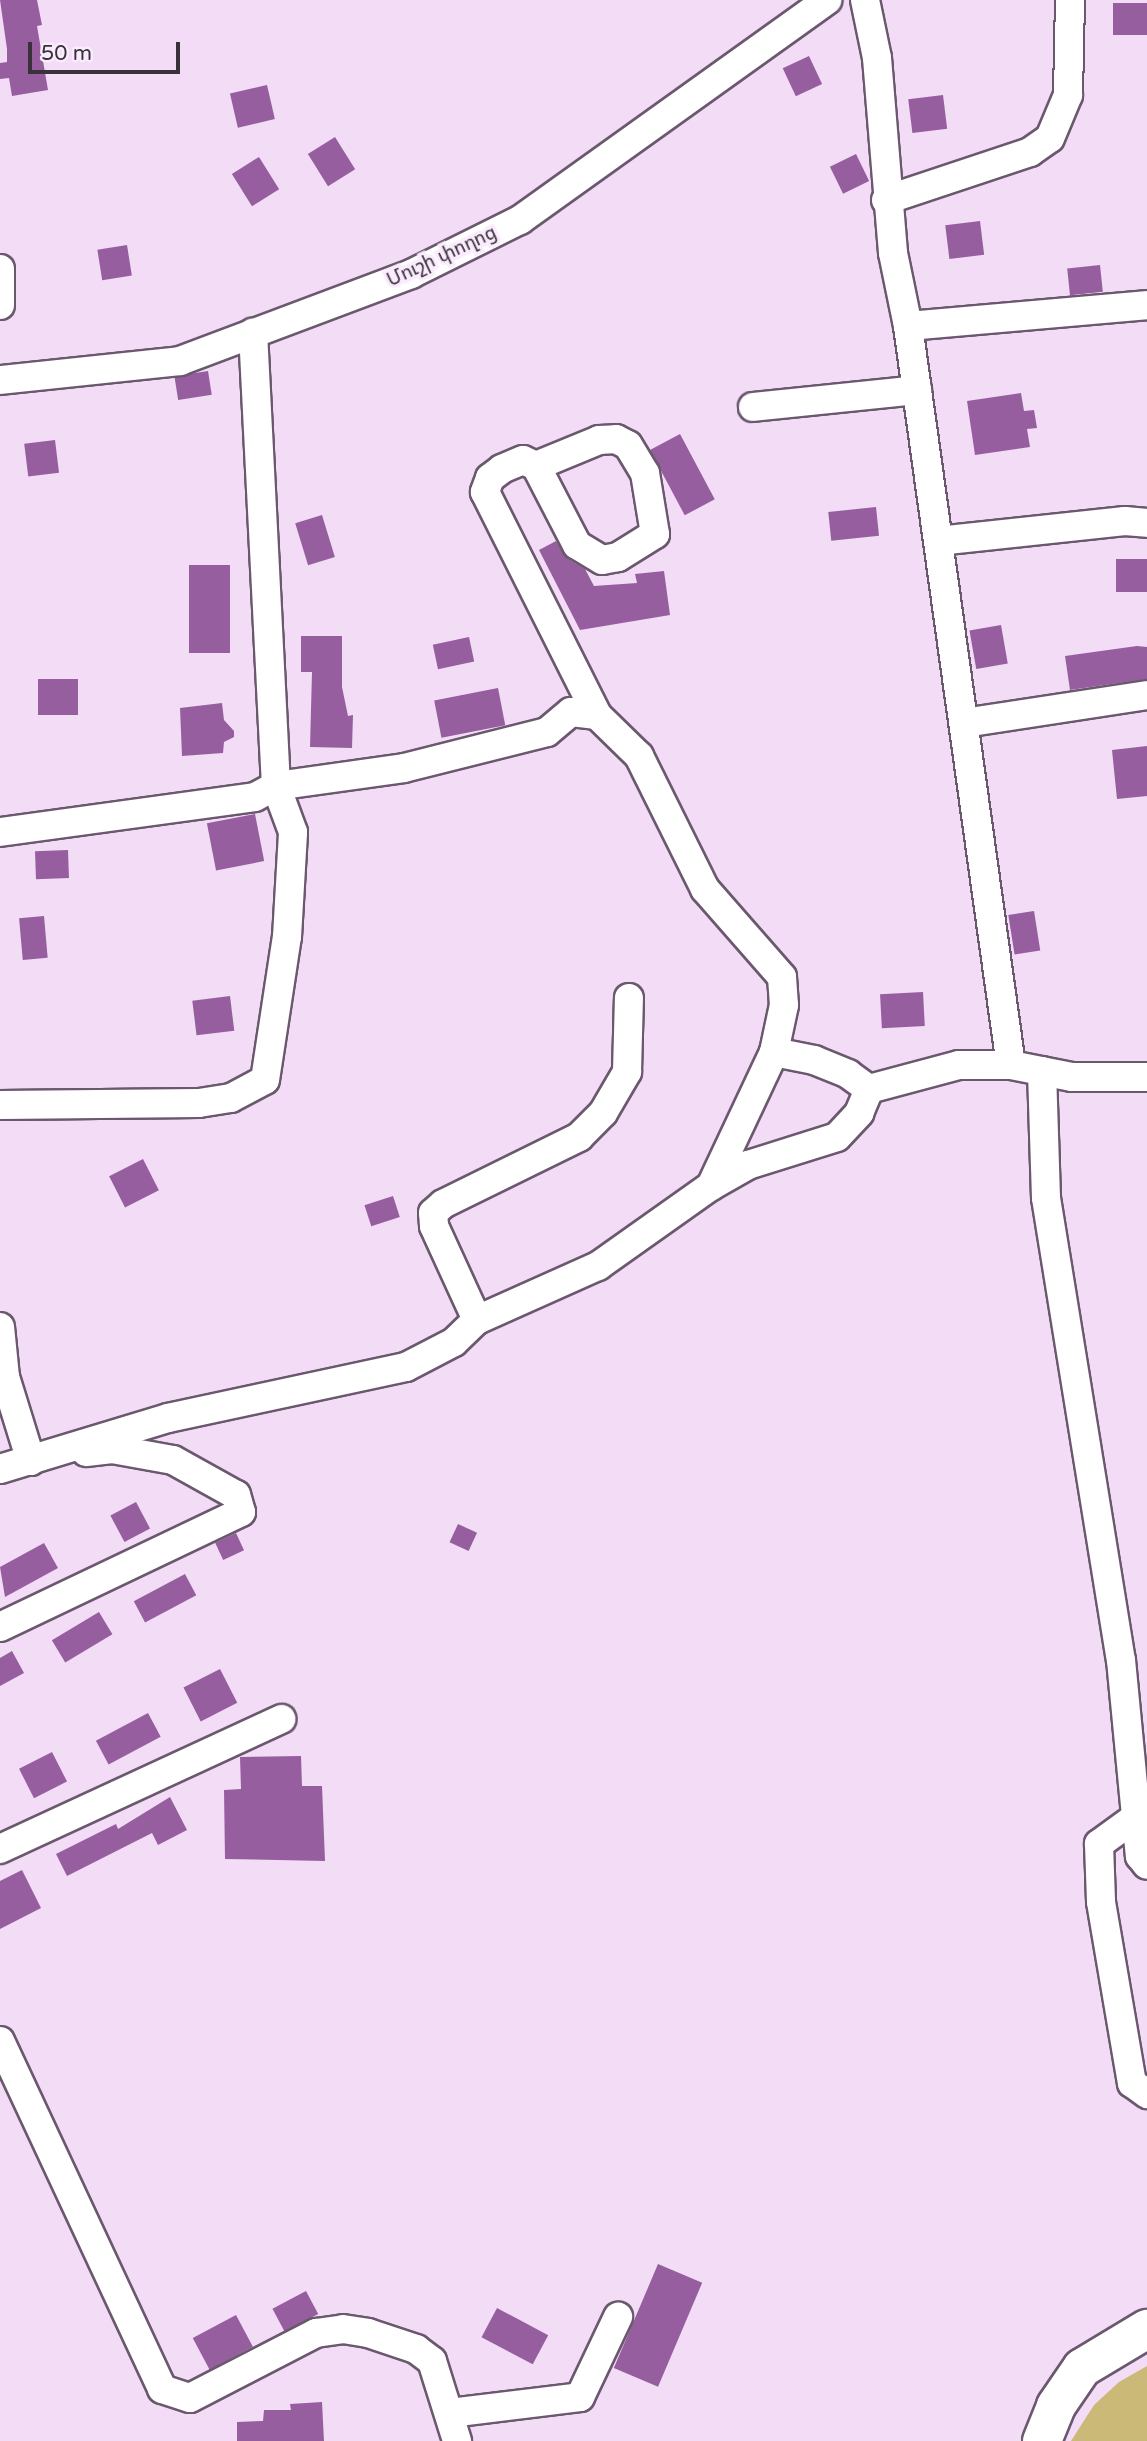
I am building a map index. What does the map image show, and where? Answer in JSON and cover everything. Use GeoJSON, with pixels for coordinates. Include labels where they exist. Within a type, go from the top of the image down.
{"type":"FeatureCollection","features":[{"type":"Feature","properties":{"kind":"highway"},"geometry":{"type":"LineString","coordinates":[[1042,2441],[1056,2406],[1082,2368],[1147,2329]]}},
{"type":"Feature","properties":{"kind":"street","name":"Մուշի փողոց"},"geometry":{"type":"LineString","coordinates":[[0,380],[180,361],[411,274],[520,220],[827,0]]}},
{"type":"Feature","properties":{"kind":"street"},"geometry":{"type":"LineString","coordinates":[[865,0],[877,58],[886,200],[908,326],[1011,1065]]}},
{"type":"Feature","properties":{"kind":"street"},"geometry":{"type":"LineString","coordinates":[[886,200],[1030,152],[1051,138],[1068,95],[1070,0]]}},
{"type":"Feature","properties":{"kind":"street"},"geometry":{"type":"LineString","coordinates":[[0,269],[0,305]]}},
{"type":"Feature","properties":{"kind":"street"},"geometry":{"type":"LineString","coordinates":[[908,326],[1147,305]]}},
{"type":"Feature","properties":{"kind":"street"},"geometry":{"type":"LineString","coordinates":[[0,1105],[199,1103],[231,1098],[265,1080],[287,937],[293,832],[276,786],[253,333]]}},
{"type":"Feature","properties":{"kind":"street"},"geometry":{"type":"LineString","coordinates":[[753,407],[917,390]]}},
{"type":"Feature","properties":{"kind":"street"},"geometry":{"type":"LineString","coordinates":[[536,466],[599,440],[616,439],[628,445],[645,473],[655,534],[618,556],[602,560],[586,554],[536,466],[523,460],[502,469],[489,478],[485,492],[597,715],[639,756],[705,889],[782,977],[784,1005],[774,1052],[711,1186]]}},
{"type":"Feature","properties":{"kind":"street"},"geometry":{"type":"LineString","coordinates":[[938,541],[1125,521],[1147,523]]}},
{"type":"Feature","properties":{"kind":"street"},"geometry":{"type":"LineString","coordinates":[[964,723],[1147,695]]}},
{"type":"Feature","properties":{"kind":"street"},"geometry":{"type":"LineString","coordinates":[[0,832],[255,797],[276,786],[404,768],[547,732],[571,712],[597,715]]}},
{"type":"Feature","properties":{"kind":"street"},"geometry":{"type":"LineString","coordinates":[[477,1320],[434,1226],[433,1213],[443,1204],[579,1137],[603,1113],[627,1072],[629,998]]}},
{"type":"Feature","properties":{"kind":"street"},"geometry":{"type":"LineString","coordinates":[[774,1052],[814,1060],[869,1088],[959,1065],[1011,1065],[1072,1077],[1147,1077]]}},
{"type":"Feature","properties":{"kind":"street"},"geometry":{"type":"LineString","coordinates":[[1042,1071],[1046,1198],[1121,1660],[1140,1856],[1147,1865]]}},
{"type":"Feature","properties":{"kind":"street"},"geometry":{"type":"LineString","coordinates":[[0,1469],[168,1418],[406,1367],[454,1342],[477,1320],[598,1266],[711,1186],[748,1165],[836,1137],[859,1113],[869,1088]]}},
{"type":"Feature","properties":{"kind":"street"},"geometry":{"type":"LineString","coordinates":[[0,1327],[5,1377],[31,1461]]}},
{"type":"Feature","properties":{"kind":"street"},"geometry":{"type":"LineString","coordinates":[[0,1627],[241,1512],[236,1495],[216,1481],[154,1455],[112,1449],[31,1461]]}},
{"type":"Feature","properties":{"kind":"street"},"geometry":{"type":"LineString","coordinates":[[0,1849],[281,1719]]}},
{"type":"Feature","properties":{"kind":"street"},"geometry":{"type":"LineString","coordinates":[[1136,1817],[1099,1844],[1101,1902],[1132,2083],[1147,2094]]}},
{"type":"Feature","properties":{"kind":"street"},"geometry":{"type":"LineString","coordinates":[[3,2053],[167,2394],[190,2398],[316,2333],[343,2329],[396,2339],[416,2348],[432,2361],[457,2441]]}},
{"type":"Feature","properties":{"kind":"street"},"geometry":{"type":"LineString","coordinates":[[450,2413],[580,2397],[618,2317]]}},
{"type":"Feature","properties":{"kind":"shaded area"},"geometry":{"type":"Polygon","coordinates":[[[1147,2366],[1147,2441],[1071,2441],[1094,2405],[1119,2382],[1147,2366]]]}},
{"type":"Feature","properties":{"kind":"building"},"geometry":{"type":"Polygon","coordinates":[[[0,0],[37,0],[42,25],[37,26],[48,90],[12,96],[9,78],[0,79],[0,63],[7,62],[7,49],[0,0]]]}},
{"type":"Feature","properties":{"kind":"building"},"geometry":{"type":"Polygon","coordinates":[[[1113,3],[1147,3],[1147,35],[1113,35],[1113,3]]]}},
{"type":"Feature","properties":{"kind":"building"},"geometry":{"type":"Polygon","coordinates":[[[809,56],[822,84],[796,96],[783,68],[809,56]]]}},
{"type":"Feature","properties":{"kind":"building"},"geometry":{"type":"Polygon","coordinates":[[[267,85],[275,119],[238,128],[230,94],[267,85]]]}},
{"type":"Feature","properties":{"kind":"building"},"geometry":{"type":"Polygon","coordinates":[[[943,95],[947,129],[912,133],[908,99],[943,95]]]}},
{"type":"Feature","properties":{"kind":"building"},"geometry":{"type":"Polygon","coordinates":[[[335,137],[355,169],[328,186],[308,154],[335,137]]]}},
{"type":"Feature","properties":{"kind":"building"},"geometry":{"type":"Polygon","coordinates":[[[856,154],[869,181],[843,194],[830,167],[856,154]]]}},
{"type":"Feature","properties":{"kind":"building"},"geometry":{"type":"Polygon","coordinates":[[[259,157],[279,189],[252,206],[232,174],[259,157]]]}},
{"type":"Feature","properties":{"kind":"building"},"geometry":{"type":"Polygon","coordinates":[[[980,221],[984,255],[949,259],[945,225],[980,221]]]}},
{"type":"Feature","properties":{"kind":"building"},"geometry":{"type":"Polygon","coordinates":[[[127,245],[132,276],[102,280],[97,250],[127,245]]]}},
{"type":"Feature","properties":{"kind":"building"},"geometry":{"type":"Polygon","coordinates":[[[1100,265],[1103,292],[1070,295],[1067,268],[1100,265]]]}},
{"type":"Feature","properties":{"kind":"building"},"geometry":{"type":"Polygon","coordinates":[[[208,371],[212,395],[178,400],[174,376],[208,371]]]}},
{"type":"Feature","properties":{"kind":"building"},"geometry":{"type":"Polygon","coordinates":[[[1021,393],[1024,411],[1034,410],[1037,428],[1027,429],[1030,447],[975,455],[967,401],[1021,393]]]}},
{"type":"Feature","properties":{"kind":"building"},"geometry":{"type":"Polygon","coordinates":[[[680,434],[715,499],[685,515],[650,450],[680,434]]]}},
{"type":"Feature","properties":{"kind":"building"},"geometry":{"type":"Polygon","coordinates":[[[55,440],[59,473],[28,477],[24,444],[55,440]]]}},
{"type":"Feature","properties":{"kind":"building"},"geometry":{"type":"Polygon","coordinates":[[[876,507],[879,536],[831,541],[828,512],[876,507]]]}},
{"type":"Feature","properties":{"kind":"building"},"geometry":{"type":"Polygon","coordinates":[[[322,515],[335,557],[308,565],[295,523],[322,515]]]}},
{"type":"Feature","properties":{"kind":"building"},"geometry":{"type":"Polygon","coordinates":[[[556,541],[568,559],[585,569],[594,586],[637,583],[635,574],[664,571],[670,615],[580,630],[539,550],[556,541]]]}},
{"type":"Feature","properties":{"kind":"building"},"geometry":{"type":"Polygon","coordinates":[[[1116,559],[1147,559],[1147,592],[1116,592],[1116,559]]]}},
{"type":"Feature","properties":{"kind":"building"},"geometry":{"type":"Polygon","coordinates":[[[189,565],[230,565],[230,653],[189,653],[189,565]]]}},
{"type":"Feature","properties":{"kind":"building"},"geometry":{"type":"Polygon","coordinates":[[[1001,625],[1008,663],[976,669],[969,631],[1001,625]]]}},
{"type":"Feature","properties":{"kind":"building"},"geometry":{"type":"Polygon","coordinates":[[[301,636],[342,636],[342,687],[348,716],[353,715],[352,748],[310,747],[312,672],[301,672],[301,636]]]}},
{"type":"Feature","properties":{"kind":"building"},"geometry":{"type":"Polygon","coordinates":[[[469,637],[474,661],[438,669],[433,645],[469,637]]]}},
{"type":"Feature","properties":{"kind":"building"},"geometry":{"type":"Polygon","coordinates":[[[1147,647],[1147,679],[1070,690],[1065,656],[1147,647]]]}},
{"type":"Feature","properties":{"kind":"building"},"geometry":{"type":"Polygon","coordinates":[[[38,679],[78,679],[78,715],[38,715],[38,679]]]}},
{"type":"Feature","properties":{"kind":"building"},"geometry":{"type":"Polygon","coordinates":[[[498,688],[505,725],[441,738],[434,700],[498,688]]]}},
{"type":"Feature","properties":{"kind":"building"},"geometry":{"type":"Polygon","coordinates":[[[222,703],[224,720],[234,731],[234,737],[224,742],[223,753],[182,756],[180,708],[222,703]]]}},
{"type":"Feature","properties":{"kind":"building"},"geometry":{"type":"Polygon","coordinates":[[[1147,746],[1147,796],[1117,799],[1112,750],[1147,746]]]}},
{"type":"Feature","properties":{"kind":"building"},"geometry":{"type":"Polygon","coordinates":[[[255,814],[264,861],[216,870],[207,823],[255,814]]]}},
{"type":"Feature","properties":{"kind":"building"},"geometry":{"type":"Polygon","coordinates":[[[68,850],[69,878],[36,879],[35,851],[68,850]]]}},
{"type":"Feature","properties":{"kind":"building"},"geometry":{"type":"Polygon","coordinates":[[[1034,911],[1040,951],[1015,955],[1008,915],[1034,911]]]}},
{"type":"Feature","properties":{"kind":"building"},"geometry":{"type":"Polygon","coordinates":[[[44,916],[48,958],[23,960],[19,918],[44,916]]]}},
{"type":"Feature","properties":{"kind":"building"},"geometry":{"type":"Polygon","coordinates":[[[923,992],[925,1026],[882,1028],[880,994],[923,992]]]}},
{"type":"Feature","properties":{"kind":"building"},"geometry":{"type":"Polygon","coordinates":[[[230,996],[234,1031],[197,1035],[192,1001],[230,996]]]}},
{"type":"Feature","properties":{"kind":"building"},"geometry":{"type":"Polygon","coordinates":[[[143,1159],[159,1190],[125,1207],[109,1176],[143,1159]]]}},
{"type":"Feature","properties":{"kind":"building"},"geometry":{"type":"Polygon","coordinates":[[[393,1196],[400,1217],[371,1226],[364,1205],[393,1196]]]}},
{"type":"Feature","properties":{"kind":"building"},"geometry":{"type":"Polygon","coordinates":[[[136,1502],[150,1528],[124,1542],[110,1516],[136,1502]]]}},
{"type":"Feature","properties":{"kind":"building"},"geometry":{"type":"Polygon","coordinates":[[[458,1524],[477,1533],[469,1551],[450,1542],[458,1524]]]}},
{"type":"Feature","properties":{"kind":"building"},"geometry":{"type":"Polygon","coordinates":[[[236,1533],[244,1550],[223,1560],[215,1543],[236,1533]]]}},
{"type":"Feature","properties":{"kind":"building"},"geometry":{"type":"Polygon","coordinates":[[[44,1543],[58,1568],[5,1597],[0,1567],[44,1543]]]}},
{"type":"Feature","properties":{"kind":"building"},"geometry":{"type":"Polygon","coordinates":[[[185,1574],[196,1595],[145,1622],[134,1601],[185,1574]]]}},
{"type":"Feature","properties":{"kind":"building"},"geometry":{"type":"Polygon","coordinates":[[[99,1612],[112,1634],[65,1663],[52,1640],[99,1612]]]}},
{"type":"Feature","properties":{"kind":"building"},"geometry":{"type":"Polygon","coordinates":[[[12,1651],[24,1673],[0,1686],[0,1658],[12,1651]]]}},
{"type":"Feature","properties":{"kind":"building"},"geometry":{"type":"Polygon","coordinates":[[[220,1669],[237,1703],[201,1721],[183,1688],[220,1669]]]}},
{"type":"Feature","properties":{"kind":"building"},"geometry":{"type":"Polygon","coordinates":[[[148,1713],[161,1737],[109,1765],[96,1741],[148,1713]]]}},
{"type":"Feature","properties":{"kind":"building"},"geometry":{"type":"Polygon","coordinates":[[[52,1752],[67,1781],[34,1798],[19,1769],[52,1752]]]}},
{"type":"Feature","properties":{"kind":"building"},"geometry":{"type":"Polygon","coordinates":[[[301,1756],[302,1786],[322,1786],[325,1861],[225,1859],[224,1790],[241,1789],[240,1757],[301,1756]]]}},
{"type":"Feature","properties":{"kind":"building"},"geometry":{"type":"Polygon","coordinates":[[[170,1797],[187,1830],[158,1845],[152,1833],[67,1876],[56,1854],[116,1824],[118,1829],[170,1797]]]}},
{"type":"Feature","properties":{"kind":"building"},"geometry":{"type":"Polygon","coordinates":[[[22,1870],[41,1908],[0,1929],[0,1881],[22,1870]]]}},
{"type":"Feature","properties":{"kind":"building"},"geometry":{"type":"Polygon","coordinates":[[[658,2264],[702,2283],[658,2387],[614,2368],[658,2264]]]}},
{"type":"Feature","properties":{"kind":"building"},"geometry":{"type":"Polygon","coordinates":[[[306,2291],[318,2314],[285,2332],[272,2309],[306,2291]]]}},
{"type":"Feature","properties":{"kind":"building"},"geometry":{"type":"Polygon","coordinates":[[[497,2308],[548,2335],[533,2364],[482,2337],[497,2308]]]}},
{"type":"Feature","properties":{"kind":"building"},"geometry":{"type":"Polygon","coordinates":[[[236,2315],[253,2347],[210,2370],[193,2338],[236,2315]]]}},
{"type":"Feature","properties":{"kind":"building"},"geometry":{"type":"Polygon","coordinates":[[[322,2402],[324,2441],[237,2441],[237,2422],[263,2421],[264,2410],[291,2410],[290,2404],[322,2402]]]}}]}
